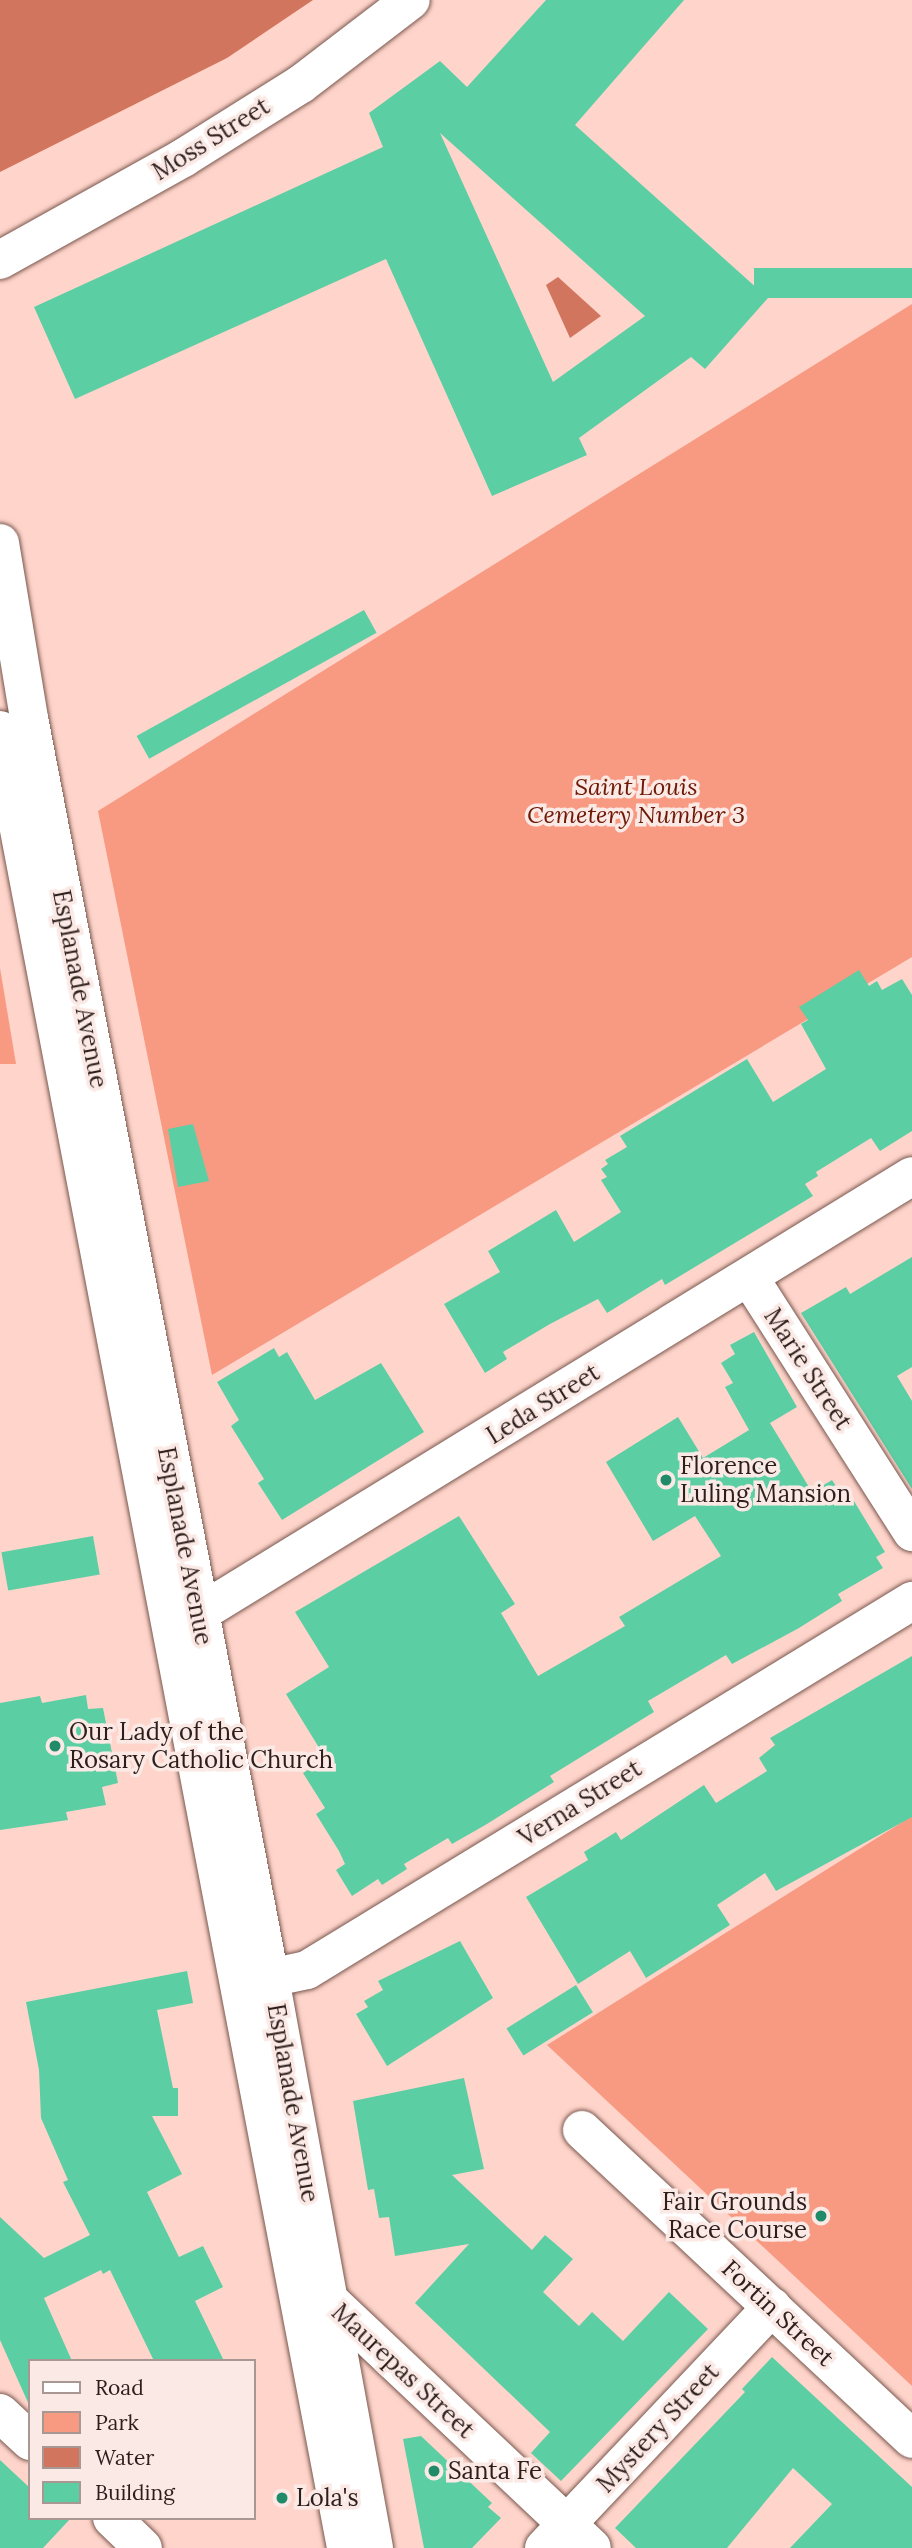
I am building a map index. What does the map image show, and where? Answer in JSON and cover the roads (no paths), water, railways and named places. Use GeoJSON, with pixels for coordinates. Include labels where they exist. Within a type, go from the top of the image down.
{"type":"FeatureCollection","features":[{"type":"Feature","properties":{"kind":"street","name":"Moss Street"},"geometry":{"type":"LineString","coordinates":[[0,260],[183,158],[301,84],[411,0]]}},
{"type":"Feature","properties":{"kind":"street","name":"Esplanade Avenue"},"geometry":{"type":"LineString","coordinates":[[0,543],[55,937],[256,1981],[313,2302],[346,2548]]}},
{"type":"Feature","properties":{"kind":"street","name":"Esplanade Avenue"},"geometry":{"type":"LineString","coordinates":[[0,730],[55,937]]}},
{"type":"Feature","properties":{"kind":"street","name":"Leda Street"},"geometry":{"type":"LineString","coordinates":[[185,1623],[912,1176]]}},
{"type":"Feature","properties":{"kind":"street","name":"Marie Street"},"geometry":{"type":"LineString","coordinates":[[749,1278],[912,1532]]}},
{"type":"Feature","properties":{"kind":"street","name":"Verna Street"},"geometry":{"type":"LineString","coordinates":[[256,1981],[307,1970],[912,1601]]}},
{"type":"Feature","properties":{"kind":"street","name":"Fortin Street"},"geometry":{"type":"LineString","coordinates":[[582,2130],[912,2439]]}},
{"type":"Feature","properties":{"kind":"street","name":"Esplanade Avenue"},"geometry":{"type":"LineString","coordinates":[[313,2302],[374,2548]]}},
{"type":"Feature","properties":{"kind":"street","name":"Maurepas Street"},"geometry":{"type":"LineString","coordinates":[[313,2302],[568,2540]]}},
{"type":"Feature","properties":{"kind":"street","name":"Mystery Street"},"geometry":{"type":"LineString","coordinates":[[568,2540],[772,2307]]}},
{"type":"Feature","properties":{"kind":"street"},"geometry":{"type":"LineString","coordinates":[[0,2413],[28,2439]]}},
{"type":"Feature","properties":{"kind":"street"},"geometry":{"type":"LineString","coordinates":[[114,2520],[143,2548]]}},
{"type":"Feature","properties":{"kind":"water"},"geometry":{"type":"Polygon","coordinates":[[[0,0],[313,0],[227,58],[0,172],[0,0]]]}},
{"type":"Feature","properties":{"kind":"water"},"geometry":{"type":"Polygon","coordinates":[[[558,277],[601,316],[570,338],[546,285],[558,277]]]}},
{"type":"Feature","properties":{"kind":"place","name":"Florence Luling Mansion"},"geometry":{"type":"Point","coordinates":[666,1480]}},
{"type":"Feature","properties":{"kind":"place","name":"Our Lady of the Rosary Catholic Church"},"geometry":{"type":"Point","coordinates":[55,1746]}},
{"type":"Feature","properties":{"kind":"place","name":"Fair Grounds Race Course"},"geometry":{"type":"Point","coordinates":[821,2216]}},
{"type":"Feature","properties":{"kind":"place","name":"Santa Fe"},"geometry":{"type":"Point","coordinates":[434,2471]}},
{"type":"Feature","properties":{"kind":"place","name":"Lola's"},"geometry":{"type":"Point","coordinates":[282,2498]}},
{"type":"Feature","properties":{"kind":"park label","name":"Saint Louis Cemetery Number 3"},"geometry":{"type":"Point","coordinates":[636,801]}}]}
